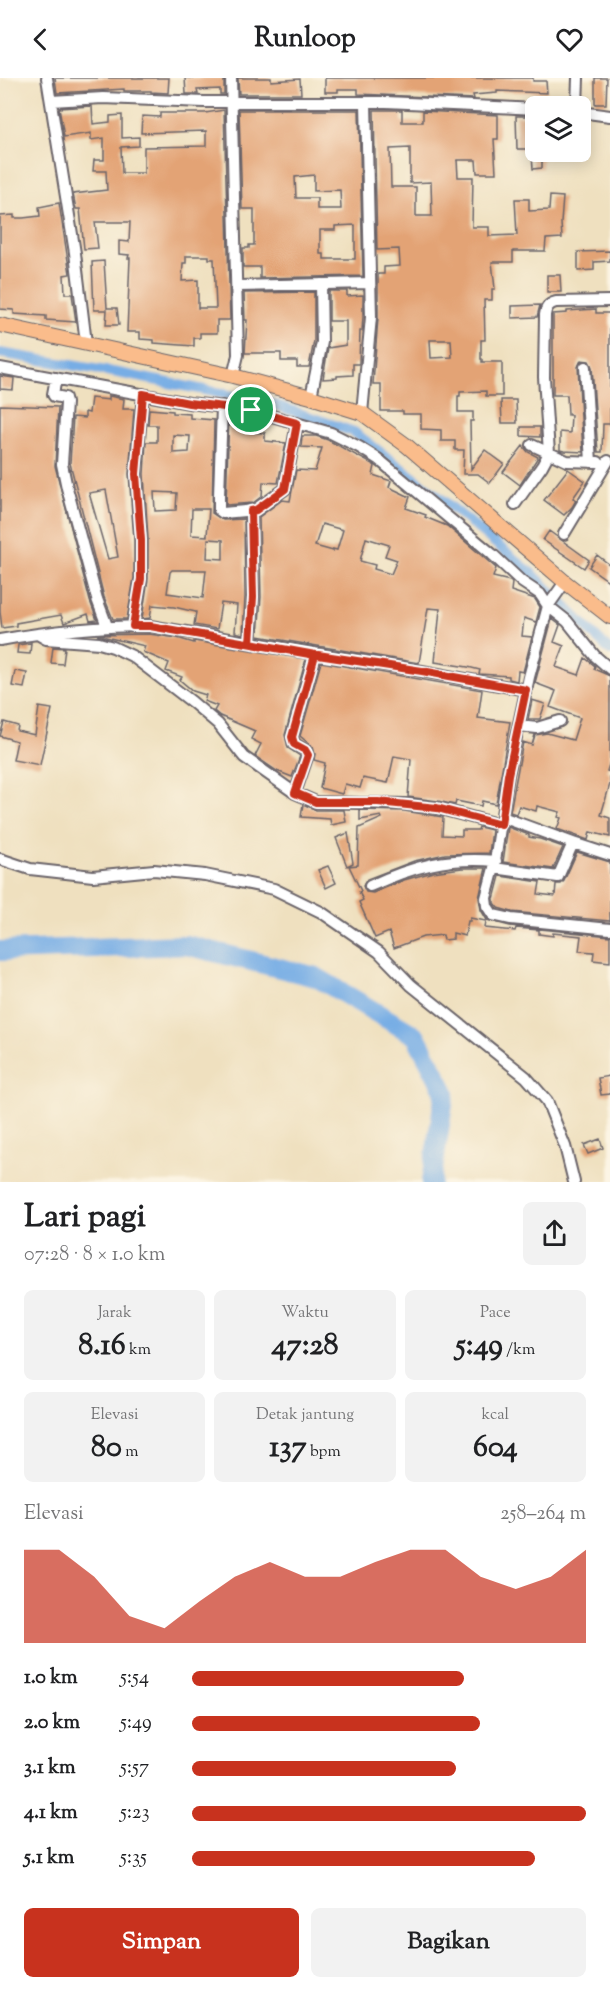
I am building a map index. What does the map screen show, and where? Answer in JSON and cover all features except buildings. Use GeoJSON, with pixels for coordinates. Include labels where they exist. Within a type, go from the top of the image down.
{"type":"FeatureCollection","features":[{"type":"Feature","properties":{"kind":"main road"},"geometry":{"type":"LineString","coordinates":[[0,325],[233,376],[362,413],[406,445],[563,587],[610,617]]}},
{"type":"Feature","properties":{"kind":"street"},"geometry":{"type":"LineString","coordinates":[[47,78],[75,253],[86,343]]}},
{"type":"Feature","properties":{"kind":"street"},"geometry":{"type":"LineString","coordinates":[[231,78],[238,355],[233,376]]}},
{"type":"Feature","properties":{"kind":"street"},"geometry":{"type":"LineString","coordinates":[[577,96],[578,78]]}},
{"type":"Feature","properties":{"kind":"street"},"geometry":{"type":"LineString","coordinates":[[51,101],[103,98],[231,103],[366,102],[466,104],[525,108]]}},
{"type":"Feature","properties":{"kind":"street"},"geometry":{"type":"LineString","coordinates":[[362,413],[371,317],[366,102]]}},
{"type":"Feature","properties":{"kind":"street"},"geometry":{"type":"LineString","coordinates":[[591,113],[610,116]]}},
{"type":"Feature","properties":{"kind":"street"},"geometry":{"type":"LineString","coordinates":[[237,286],[370,283]]}},
{"type":"Feature","properties":{"kind":"street"},"geometry":{"type":"LineString","coordinates":[[311,397],[322,342],[321,284]]}},
{"type":"Feature","properties":{"kind":"street"},"geometry":{"type":"LineString","coordinates":[[515,504],[549,453],[544,377],[547,308],[556,302],[610,301]]}},
{"type":"Feature","properties":{"kind":"street"},"geometry":{"type":"LineString","coordinates":[[585,367],[591,462]]}},
{"type":"Feature","properties":{"kind":"street"},"geometry":{"type":"LineString","coordinates":[[0,368],[189,403],[251,410],[332,433],[378,459],[492,554],[522,582],[540,594],[567,621],[595,656],[610,669]]}},
{"type":"Feature","properties":{"kind":"street"},"geometry":{"type":"LineString","coordinates":[[56,378],[53,394],[65,399],[66,403],[62,464],[97,599],[107,626]]}},
{"type":"Feature","properties":{"kind":"street"},"geometry":{"type":"LineString","coordinates":[[133,626],[141,579],[141,540],[136,474],[143,394]]}},
{"type":"Feature","properties":{"kind":"street"},"geometry":{"type":"LineString","coordinates":[[222,406],[219,510],[223,513],[256,510],[285,489],[297,423]]}},
{"type":"Feature","properties":{"kind":"street"},"geometry":{"type":"LineString","coordinates":[[532,445],[567,461],[609,461]]}},
{"type":"Feature","properties":{"kind":"street"},"geometry":{"type":"LineString","coordinates":[[564,534],[609,461]]}},
{"type":"Feature","properties":{"kind":"street"},"geometry":{"type":"LineString","coordinates":[[250,643],[253,597],[251,511]]}},
{"type":"Feature","properties":{"kind":"street"},"geometry":{"type":"LineString","coordinates":[[563,587],[549,604],[537,642],[508,775],[495,864],[486,898],[487,906],[493,915],[511,919],[610,929]]}},
{"type":"Feature","properties":{"kind":"street"},"geometry":{"type":"LineString","coordinates":[[0,640],[107,626],[150,626],[526,690]]}},
{"type":"Feature","properties":{"kind":"street"},"geometry":{"type":"LineString","coordinates":[[37,634],[46,639],[113,647],[132,656],[218,724],[244,757],[295,793],[316,802],[378,802],[437,808],[502,821],[610,855]]}},
{"type":"Feature","properties":{"kind":"street"},"geometry":{"type":"LineString","coordinates":[[295,793],[308,755],[305,750],[294,744],[292,737],[315,655]]}},
{"type":"Feature","properties":{"kind":"street"},"geometry":{"type":"LineString","coordinates":[[519,726],[537,729],[560,721]]}},
{"type":"Feature","properties":{"kind":"street"},"geometry":{"type":"LineString","coordinates":[[370,886],[430,863],[469,859],[558,877],[573,843]]}},
{"type":"Feature","properties":{"kind":"street"},"geometry":{"type":"LineString","coordinates":[[0,859],[30,869],[93,876],[154,870],[204,875],[274,889],[321,912],[379,952],[411,985],[526,1077],[547,1101],[565,1146],[574,1182]]}},
{"type":"Feature","properties":{"kind":"waterway"},"geometry":{"type":"LineString","coordinates":[[0,353],[118,373],[270,403],[354,432],[438,496],[535,576],[610,651]]}},
{"type":"Feature","properties":{"kind":"waterway"},"geometry":{"type":"LineString","coordinates":[[0,951],[186,945],[316,977],[416,1036],[445,1092],[431,1182]]}},
{"type":"Feature","properties":{"kind":"route"},"geometry":{"type":"LineString","coordinates":[[251,410],[189,403],[143,394],[136,474],[141,540],[141,579],[133,626],[150,626],[315,655],[422,671],[526,690],[508,775],[501,825],[437,808],[378,802],[316,802],[295,793],[308,755],[305,750],[294,744],[292,737],[315,655],[250,643],[253,597],[251,511],[256,510],[285,489],[297,423],[251,410]]}}]}
